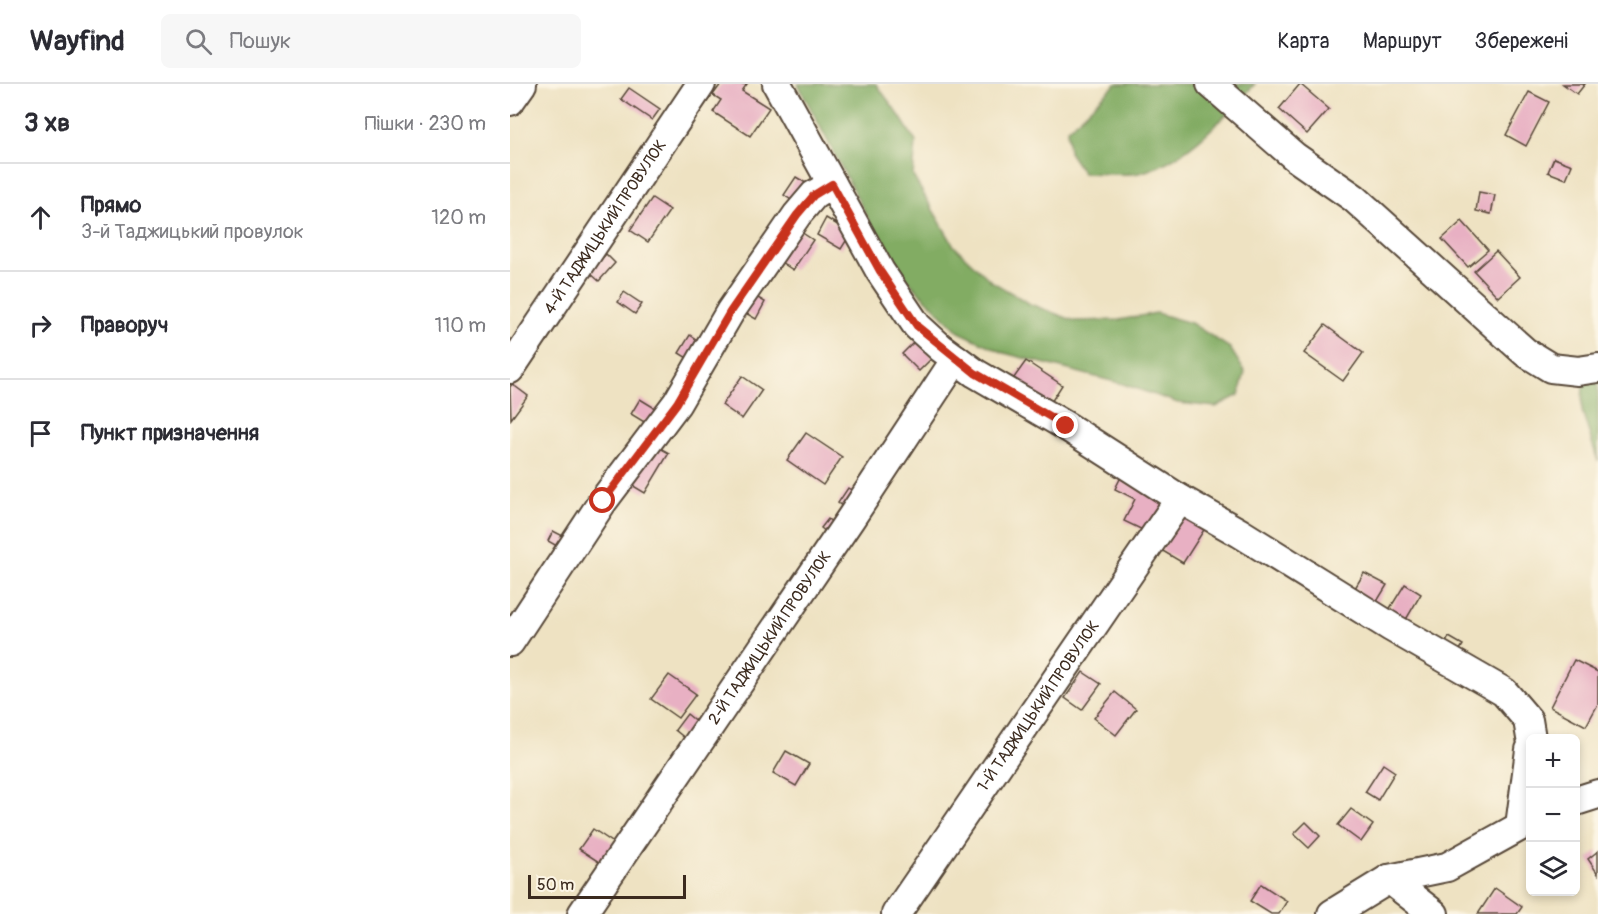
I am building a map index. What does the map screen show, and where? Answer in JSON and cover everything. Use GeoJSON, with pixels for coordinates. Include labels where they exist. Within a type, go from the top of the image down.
{"type":"FeatureCollection","features":[{"type":"Feature","properties":{"kind":"street"},"geometry":{"type":"LineString","coordinates":[[510,101],[522,84]]}},
{"type":"Feature","properties":{"kind":"street","name":"4-Й ТАДЖИЦЬКИЙ ПРОВУЛОК"},"geometry":{"type":"LineString","coordinates":[[510,369],[701,84]]}},
{"type":"Feature","properties":{"kind":"street"},"geometry":{"type":"LineString","coordinates":[[777,84],[880,271],[917,326],[975,373],[1066,426],[1180,499],[1240,533],[1391,627],[1504,692],[1528,720],[1530,734]]}},
{"type":"Feature","properties":{"kind":"street"},"geometry":{"type":"LineString","coordinates":[[1211,84],[1295,157],[1354,198],[1525,352],[1551,368],[1578,371],[1598,368]]}},
{"type":"Feature","properties":{"kind":"street"},"geometry":{"type":"LineString","coordinates":[[510,642],[603,501],[677,403],[730,312],[797,215],[814,195],[832,184]]}},
{"type":"Feature","properties":{"kind":"street","name":"2-Й ТАДЖИЦЬКИЙ ПРОВУЛОК"},"geometry":{"type":"LineString","coordinates":[[582,914],[956,359]]}},
{"type":"Feature","properties":{"kind":"street","name":"1-Й ТАДЖИЦЬКИЙ ПРОВУЛОК"},"geometry":{"type":"LineString","coordinates":[[896,914],[1180,499]]}},
{"type":"Feature","properties":{"kind":"street"},"geometry":{"type":"LineString","coordinates":[[1332,914],[1389,879],[1447,867],[1525,823],[1527,788]]}},
{"type":"Feature","properties":{"kind":"street"},"geometry":{"type":"LineString","coordinates":[[1580,799],[1598,794]]}},
{"type":"Feature","properties":{"kind":"street"},"geometry":{"type":"LineString","coordinates":[[1389,879],[1434,914]]}},
{"type":"Feature","properties":{"kind":"green space"},"geometry":{"type":"Polygon","coordinates":[[[798,84],[876,84],[916,142],[913,176],[954,246],[991,281],[1030,304],[1075,321],[1119,320],[1156,313],[1191,323],[1230,348],[1245,372],[1239,395],[1216,407],[1178,403],[1123,384],[1004,353],[959,332],[912,285],[885,251],[798,84]]]}},
{"type":"Feature","properties":{"kind":"green space"},"geometry":{"type":"Polygon","coordinates":[[[1116,84],[1255,84],[1203,137],[1173,159],[1133,174],[1083,173],[1069,152],[1067,130],[1116,84]]]}},
{"type":"Feature","properties":{"kind":"green space"},"geometry":{"type":"Polygon","coordinates":[[[1598,370],[1598,461],[1582,411],[1583,382],[1598,370]]]}},
{"type":"Feature","properties":{"kind":"building"},"geometry":{"type":"Polygon","coordinates":[[[721,84],[747,84],[742,91],[769,108],[750,136],[713,112],[721,100],[713,95],[721,84]]]}},
{"type":"Feature","properties":{"kind":"building"},"geometry":{"type":"Polygon","coordinates":[[[1300,84],[1329,109],[1307,134],[1279,109],[1300,84]]]}},
{"type":"Feature","properties":{"kind":"building"},"geometry":{"type":"Polygon","coordinates":[[[1563,84],[1585,84],[1577,94],[1563,84]]]}},
{"type":"Feature","properties":{"kind":"building"},"geometry":{"type":"Polygon","coordinates":[[[629,88],[660,109],[652,120],[621,99],[629,88]]]}},
{"type":"Feature","properties":{"kind":"building"},"geometry":{"type":"Polygon","coordinates":[[[1529,92],[1549,102],[1526,146],[1506,135],[1529,92]]]}},
{"type":"Feature","properties":{"kind":"building"},"geometry":{"type":"Polygon","coordinates":[[[1554,158],[1572,165],[1566,179],[1548,172],[1554,158]]]}},
{"type":"Feature","properties":{"kind":"building"},"geometry":{"type":"Polygon","coordinates":[[[796,177],[809,185],[797,204],[784,195],[796,177]]]}},
{"type":"Feature","properties":{"kind":"building"},"geometry":{"type":"Polygon","coordinates":[[[1479,192],[1495,195],[1491,214],[1476,211],[1479,192]]]}},
{"type":"Feature","properties":{"kind":"building"},"geometry":{"type":"Polygon","coordinates":[[[652,198],[670,210],[648,242],[630,230],[652,198]]]}},
{"type":"Feature","properties":{"kind":"building"},"geometry":{"type":"Polygon","coordinates":[[[826,218],[851,233],[841,249],[817,235],[826,218]]]}},
{"type":"Feature","properties":{"kind":"building"},"geometry":{"type":"Polygon","coordinates":[[[1462,221],[1488,250],[1468,267],[1442,239],[1462,221]]]}},
{"type":"Feature","properties":{"kind":"building"},"geometry":{"type":"Polygon","coordinates":[[[798,230],[813,240],[793,270],[778,260],[798,230]]]}},
{"type":"Feature","properties":{"kind":"building"},"geometry":{"type":"Polygon","coordinates":[[[1496,251],[1520,277],[1498,297],[1474,271],[1496,251]]]}},
{"type":"Feature","properties":{"kind":"building"},"geometry":{"type":"Polygon","coordinates":[[[606,254],[615,263],[599,281],[589,272],[606,254]]]}},
{"type":"Feature","properties":{"kind":"building"},"geometry":{"type":"Polygon","coordinates":[[[624,292],[642,304],[635,314],[618,302],[624,292]]]}},
{"type":"Feature","properties":{"kind":"building"},"geometry":{"type":"Polygon","coordinates":[[[751,294],[765,302],[756,319],[742,311],[751,294]]]}},
{"type":"Feature","properties":{"kind":"building"},"geometry":{"type":"Polygon","coordinates":[[[1325,325],[1363,353],[1343,381],[1304,353],[1325,325]]]}},
{"type":"Feature","properties":{"kind":"building"},"geometry":{"type":"Polygon","coordinates":[[[690,335],[703,344],[692,361],[679,353],[690,335]]]}},
{"type":"Feature","properties":{"kind":"building"},"geometry":{"type":"Polygon","coordinates":[[[916,340],[933,357],[919,371],[902,354],[916,340]]]}},
{"type":"Feature","properties":{"kind":"building"},"geometry":{"type":"Polygon","coordinates":[[[1026,361],[1062,385],[1048,407],[1011,382],[1026,361]]]}},
{"type":"Feature","properties":{"kind":"building"},"geometry":{"type":"Polygon","coordinates":[[[742,376],[762,390],[742,419],[722,405],[742,376]]]}},
{"type":"Feature","properties":{"kind":"building"},"geometry":{"type":"Polygon","coordinates":[[[512,384],[528,396],[511,419],[510,387],[512,384]]]}},
{"type":"Feature","properties":{"kind":"building"},"geometry":{"type":"Polygon","coordinates":[[[640,399],[663,413],[654,428],[631,414],[640,399]]]}},
{"type":"Feature","properties":{"kind":"building"},"geometry":{"type":"Polygon","coordinates":[[[806,433],[842,457],[823,485],[787,460],[806,433]]]}},
{"type":"Feature","properties":{"kind":"building"},"geometry":{"type":"Polygon","coordinates":[[[649,442],[669,453],[645,493],[625,481],[649,442]]]}},
{"type":"Feature","properties":{"kind":"building"},"geometry":{"type":"Polygon","coordinates":[[[1121,477],[1168,500],[1151,534],[1124,521],[1135,499],[1115,489],[1121,477]]]}},
{"type":"Feature","properties":{"kind":"building"},"geometry":{"type":"Polygon","coordinates":[[[848,488],[857,494],[847,510],[838,503],[848,488]]]}},
{"type":"Feature","properties":{"kind":"building"},"geometry":{"type":"Polygon","coordinates":[[[1185,512],[1207,525],[1183,563],[1161,550],[1185,512]]]}},
{"type":"Feature","properties":{"kind":"building"},"geometry":{"type":"Polygon","coordinates":[[[828,519],[838,527],[831,536],[821,528],[828,519]]]}},
{"type":"Feature","properties":{"kind":"building"},"geometry":{"type":"Polygon","coordinates":[[[553,531],[569,539],[564,550],[548,541],[553,531]]]}},
{"type":"Feature","properties":{"kind":"building"},"geometry":{"type":"Polygon","coordinates":[[[1364,573],[1387,585],[1373,608],[1356,598],[1360,591],[1355,588],[1364,573]]]}},
{"type":"Feature","properties":{"kind":"building"},"geometry":{"type":"Polygon","coordinates":[[[1405,584],[1421,594],[1404,623],[1387,613],[1405,584]]]}},
{"type":"Feature","properties":{"kind":"building"},"geometry":{"type":"Polygon","coordinates":[[[1449,637],[1463,645],[1455,658],[1441,650],[1449,637]]]}},
{"type":"Feature","properties":{"kind":"building"},"geometry":{"type":"Polygon","coordinates":[[[1574,660],[1598,672],[1598,704],[1586,726],[1550,707],[1574,660]]]}},
{"type":"Feature","properties":{"kind":"building"},"geometry":{"type":"Polygon","coordinates":[[[1083,672],[1101,684],[1082,710],[1065,698],[1083,672]]]}},
{"type":"Feature","properties":{"kind":"building"},"geometry":{"type":"Polygon","coordinates":[[[669,675],[696,694],[678,718],[651,699],[669,675]]]}},
{"type":"Feature","properties":{"kind":"building"},"geometry":{"type":"Polygon","coordinates":[[[1115,692],[1136,709],[1116,735],[1094,718],[1115,692]]]}},
{"type":"Feature","properties":{"kind":"building"},"geometry":{"type":"Polygon","coordinates":[[[687,714],[698,723],[686,739],[675,730],[687,714]]]}},
{"type":"Feature","properties":{"kind":"building"},"geometry":{"type":"Polygon","coordinates":[[[786,751],[809,764],[796,786],[773,773],[786,751]]]}},
{"type":"Feature","properties":{"kind":"building"},"geometry":{"type":"Polygon","coordinates":[[[1383,764],[1395,772],[1378,800],[1365,792],[1383,764]]]}},
{"type":"Feature","properties":{"kind":"building"},"geometry":{"type":"Polygon","coordinates":[[[1351,809],[1373,825],[1361,842],[1338,825],[1351,809]]]}},
{"type":"Feature","properties":{"kind":"building"},"geometry":{"type":"Polygon","coordinates":[[[1306,822],[1320,836],[1309,848],[1294,834],[1306,822]]]}},
{"type":"Feature","properties":{"kind":"building"},"geometry":{"type":"Polygon","coordinates":[[[593,829],[618,846],[605,866],[579,849],[593,829]]]}},
{"type":"Feature","properties":{"kind":"building"},"geometry":{"type":"Polygon","coordinates":[[[1598,851],[1598,874],[1588,859],[1598,851]]]}},
{"type":"Feature","properties":{"kind":"building"},"geometry":{"type":"Polygon","coordinates":[[[1261,884],[1287,901],[1279,914],[1271,914],[1250,901],[1261,884]]]}},
{"type":"Feature","properties":{"kind":"building"},"geometry":{"type":"Polygon","coordinates":[[[1495,888],[1522,907],[1517,914],[1478,914],[1495,888]]]}},
{"type":"Feature","properties":{"kind":"route"},"geometry":{"type":"LineString","coordinates":[[603,501],[677,403],[730,312],[797,215],[814,195],[832,184],[880,271],[917,326],[941,348],[975,373],[1066,426]]}}]}
